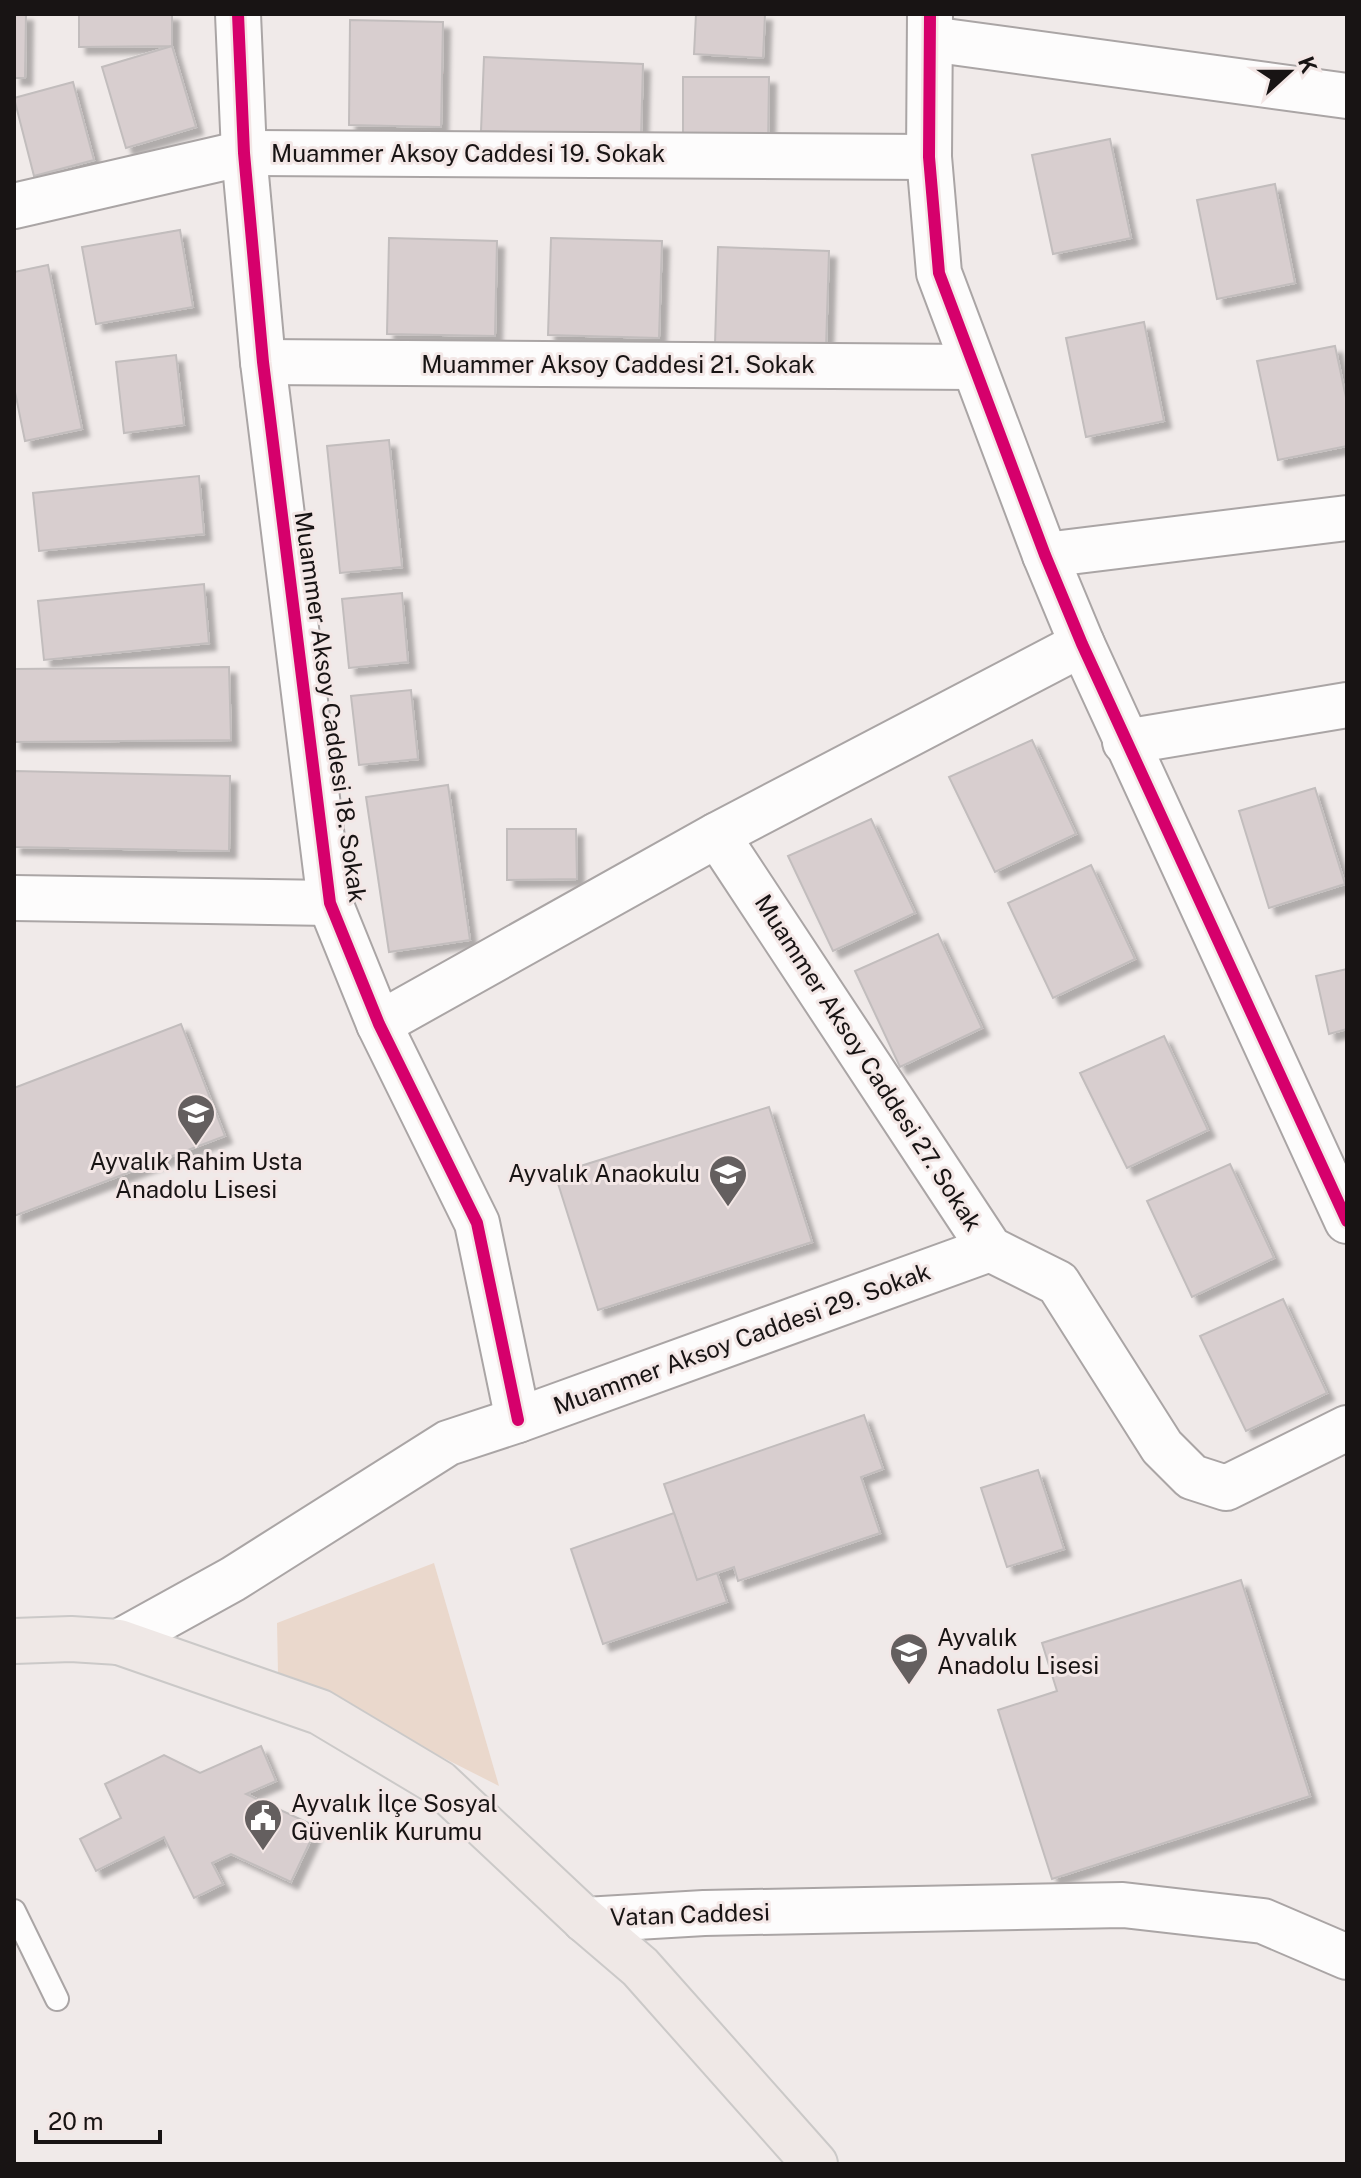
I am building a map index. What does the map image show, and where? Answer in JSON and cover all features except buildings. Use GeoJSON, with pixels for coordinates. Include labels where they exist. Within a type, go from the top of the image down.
{"type":"FeatureCollection","features":[{"type":"Feature","properties":{"kind":"main road","name":"Vatan Caddesi"},"geometry":{"type":"LineString","coordinates":[[14,1641],[71,1639],[119,1642],[320,1712],[439,1783],[585,1920]]}},
{"type":"Feature","properties":{"kind":"main road"},"geometry":{"type":"LineString","coordinates":[[585,1920],[640,1967],[815,2164]]}},
{"type":"Feature","properties":{"kind":"street","name":"Muammer Aksoy Caddesi 18. Sokak"},"geometry":{"type":"LineString","coordinates":[[238,14],[244,153],[263,362],[330,903],[379,1024],[477,1223],[518,1420]]}},
{"type":"Feature","properties":{"kind":"street"},"geometry":{"type":"LineString","coordinates":[[1347,96],[930,27],[929,157],[939,273],[1045,555],[1082,644],[1347,1221]]}},
{"type":"Feature","properties":{"kind":"street","name":"Muammer Aksoy Caddesi 19. Sokak"},"geometry":{"type":"LineString","coordinates":[[14,206],[244,153],[929,157]]}},
{"type":"Feature","properties":{"kind":"street","name":"Muammer Aksoy Caddesi 21. Sokak"},"geometry":{"type":"LineString","coordinates":[[263,362],[973,367]]}},
{"type":"Feature","properties":{"kind":"street"},"geometry":{"type":"LineString","coordinates":[[1045,555],[1347,518]]}},
{"type":"Feature","properties":{"kind":"street"},"geometry":{"type":"LineString","coordinates":[[379,1024],[717,835],[1082,644]]}},
{"type":"Feature","properties":{"kind":"street"},"geometry":{"type":"LineString","coordinates":[[1125,742],[1347,705]]}},
{"type":"Feature","properties":{"kind":"street","name":"Muammer Aksoy Caddesi 27. Sokak"},"geometry":{"type":"LineString","coordinates":[[717,835],[990,1249],[1058,1283],[1162,1447],[1192,1477],[1226,1488],[1347,1428]]}},
{"type":"Feature","properties":{"kind":"street"},"geometry":{"type":"LineString","coordinates":[[14,898],[330,903]]}},
{"type":"Feature","properties":{"kind":"street","name":"Muammer Aksoy Caddesi 29. Sokak"},"geometry":{"type":"LineString","coordinates":[[119,1642],[233,1579],[448,1443],[990,1249]]}},
{"type":"Feature","properties":{"kind":"street","name":"Vatan Caddesi"},"geometry":{"type":"LineString","coordinates":[[585,1920],[704,1913],[1123,1905],[1263,1921],[1347,1957]]}},
{"type":"Feature","properties":{"kind":"lane"},"geometry":{"type":"LineString","coordinates":[[14,1911],[57,1999]]}},
{"type":"Feature","properties":{"kind":"shaded area"},"geometry":{"type":"Polygon","coordinates":[[[434,1563],[499,1786],[278,1674],[277,1623],[434,1563]]]}},
{"type":"Feature","properties":{"kind":"cycle path"},"geometry":{"type":"LineString","coordinates":[[238,14],[244,153],[263,362],[330,903],[379,1024],[477,1223],[518,1420]]}},
{"type":"Feature","properties":{"kind":"cycle path"},"geometry":{"type":"LineString","coordinates":[[930,14],[929,157],[939,273],[1045,555],[1082,644],[1347,1221]]}},
{"type":"Feature","properties":{"kind":"place","name":"Ayvalık Rahim Usta Anadolu Lisesi"},"geometry":{"type":"Point","coordinates":[196,1147]}},
{"type":"Feature","properties":{"kind":"place","name":"Ayvalık Anaokulu"},"geometry":{"type":"Point","coordinates":[728,1208]}},
{"type":"Feature","properties":{"kind":"place","name":"Ayvalık Anadolu Lisesi"},"geometry":{"type":"Point","coordinates":[909,1686]}},
{"type":"Feature","properties":{"kind":"place","name":"Ayvalık İlçe Sosyal Güvenlik Kurumu"},"geometry":{"type":"Point","coordinates":[263,1852]}}]}
